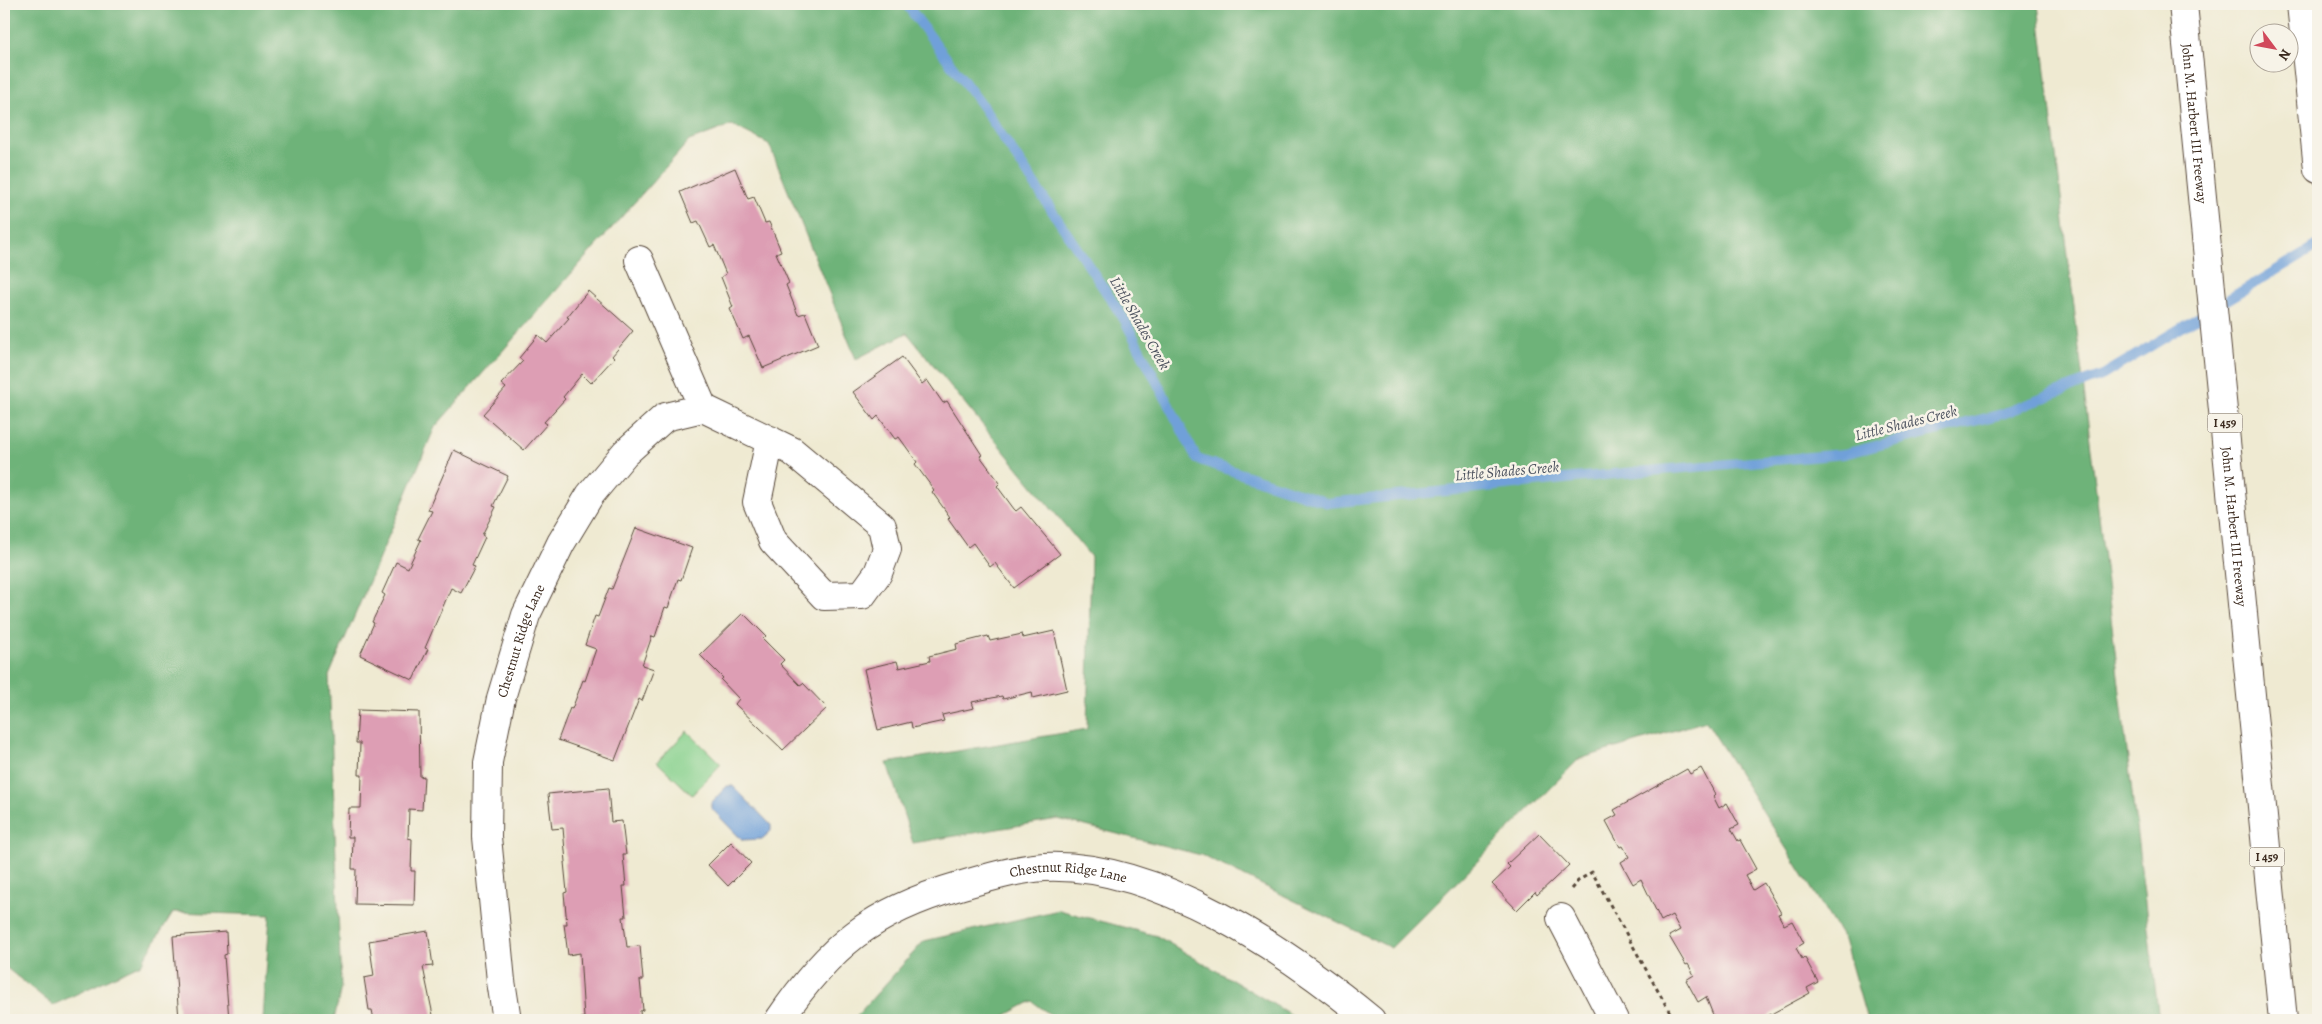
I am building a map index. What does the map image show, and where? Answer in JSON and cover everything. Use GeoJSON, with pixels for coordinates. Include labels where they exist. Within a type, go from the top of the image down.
{"type":"FeatureCollection","features":[{"type":"Feature","properties":{"kind":"main road"},"geometry":{"type":"LineString","coordinates":[[2174,4],[2190,87]]}},
{"type":"Feature","properties":{"kind":"main road","name":"John M. Harbert III Freeway"},"geometry":{"type":"LineString","coordinates":[[2183,4],[2283,1020]]}},
{"type":"Feature","properties":{"kind":"main road"},"geometry":{"type":"LineString","coordinates":[[2302,4],[2318,169]]}},
{"type":"Feature","properties":{"kind":"main road"},"geometry":{"type":"LineString","coordinates":[[639,260],[704,408],[770,440],[792,451],[882,526],[887,549],[878,572],[862,595],[824,596],[774,541],[757,502],[770,440]]}},
{"type":"Feature","properties":{"kind":"main road","name":"Chestnut Ridge Lane"},"geometry":{"type":"LineString","coordinates":[[507,1020],[501,981],[487,837],[488,762],[501,698],[526,615],[561,543],[590,495],[625,452],[665,417],[704,408]]}},
{"type":"Feature","properties":{"kind":"main road","name":"Chestnut Ridge Lane"},"geometry":{"type":"LineString","coordinates":[[779,1020],[826,959],[867,924],[924,896],[987,878],[1044,867],[1098,870],[1150,886],[1224,919],[1297,964],[1371,1020]]}},
{"type":"Feature","properties":{"kind":"main road"},"geometry":{"type":"LineString","coordinates":[[1561,918],[1614,1020]]}},
{"type":"Feature","properties":{"kind":"path"},"geometry":{"type":"LineString","coordinates":[[1561,918],[1571,889],[1578,881],[1592,872],[1674,1020]]}},
{"type":"Feature","properties":{"kind":"green space"},"geometry":{"type":"Polygon","coordinates":[[[4,4],[2038,4],[2159,1020],[1867,1020],[1844,940],[1706,721],[1579,759],[1391,948],[1201,855],[1058,819],[913,843],[887,763],[1087,729],[1091,557],[907,333],[856,359],[769,144],[732,125],[689,141],[435,427],[329,676],[341,987],[334,1020],[263,1020],[270,915],[173,912],[141,964],[53,1005],[4,966],[4,4]]]}},
{"type":"Feature","properties":{"kind":"green space"},"geometry":{"type":"Polygon","coordinates":[[[687,731],[721,764],[692,795],[657,762],[687,731]]]}},
{"type":"Feature","properties":{"kind":"green space"},"geometry":{"type":"Polygon","coordinates":[[[1059,910],[1157,936],[1300,1020],[1057,1020],[1032,1001],[997,1020],[853,1020],[924,941],[1059,910]]]}},
{"type":"Feature","properties":{"kind":"water"},"geometry":{"type":"Polygon","coordinates":[[[727,786],[733,786],[771,825],[771,831],[762,839],[742,840],[711,808],[711,803],[727,786]]]}},
{"type":"Feature","properties":{"kind":"building"},"geometry":{"type":"Polygon","coordinates":[[[735,168],[748,199],[754,197],[765,223],[769,222],[781,251],[776,253],[789,283],[786,285],[798,315],[805,313],[818,345],[763,368],[749,336],[743,339],[730,309],[733,307],[721,277],[726,274],[714,245],[710,247],[698,221],[693,223],[680,192],[735,168]]]}},
{"type":"Feature","properties":{"kind":"building"},"geometry":{"type":"Polygon","coordinates":[[[588,291],[633,331],[612,356],[614,358],[591,383],[582,374],[563,397],[565,399],[544,422],[547,424],[524,450],[483,414],[506,388],[501,384],[523,361],[519,358],[538,335],[547,343],[569,318],[567,317],[588,291]]]}},
{"type":"Feature","properties":{"kind":"building"},"geometry":{"type":"Polygon","coordinates":[[[902,357],[922,384],[927,380],[943,403],[947,401],[982,455],[980,456],[1000,483],[997,486],[1014,509],[1016,511],[1021,507],[1060,554],[1014,588],[995,563],[990,567],[973,543],[968,547],[948,519],[950,517],[932,492],[934,490],[915,464],[917,462],[899,437],[895,439],[878,416],[874,420],[853,392],[902,357]]]}},
{"type":"Feature","properties":{"kind":"building"},"geometry":{"type":"Polygon","coordinates":[[[454,450],[508,476],[493,506],[496,507],[482,535],[485,537],[472,565],[475,566],[461,593],[451,588],[425,648],[428,649],[413,680],[360,655],[374,623],[372,622],[385,595],[382,593],[396,562],[408,568],[421,540],[418,539],[432,511],[428,510],[454,450]]]}},
{"type":"Feature","properties":{"kind":"building"},"geometry":{"type":"Polygon","coordinates":[[[636,528],[692,548],[681,580],[678,579],[668,608],[665,607],[655,637],[652,636],[642,665],[654,669],[642,701],[639,699],[615,760],[558,740],[570,708],[572,709],[583,680],[585,681],[596,649],[585,645],[595,616],[598,617],[609,588],[612,589],[636,528]]]}},
{"type":"Feature","properties":{"kind":"building"},"geometry":{"type":"Polygon","coordinates":[[[743,613],[766,636],[763,639],[784,660],[780,664],[800,685],[803,683],[827,708],[783,750],[735,704],[739,699],[721,680],[723,678],[700,655],[743,613]]]}},
{"type":"Feature","properties":{"kind":"building"},"geometry":{"type":"Polygon","coordinates":[[[1054,631],[1067,690],[1033,698],[1032,692],[1003,699],[1002,696],[972,702],[974,708],[942,715],[944,721],[912,728],[911,722],[878,730],[864,669],[897,661],[899,668],[930,661],[929,656],[957,649],[956,644],[988,636],[990,641],[1022,634],[1023,638],[1054,631]]]}},
{"type":"Feature","properties":{"kind":"building"},"geometry":{"type":"Polygon","coordinates":[[[358,710],[419,712],[420,777],[424,776],[422,810],[409,809],[408,838],[412,839],[411,871],[415,871],[414,905],[355,904],[356,869],[352,869],[353,837],[348,837],[349,808],[361,808],[362,775],[359,775],[360,743],[356,743],[358,710]]]}},
{"type":"Feature","properties":{"kind":"building"},"geometry":{"type":"Polygon","coordinates":[[[1701,768],[1715,794],[1713,796],[1719,808],[1727,803],[1739,825],[1731,829],[1738,841],[1740,840],[1756,869],[1745,875],[1753,890],[1764,883],[1781,913],[1778,914],[1784,925],[1792,921],[1804,943],[1796,948],[1802,959],[1805,958],[1818,982],[1807,988],[1810,993],[1760,1020],[1715,1020],[1706,997],[1698,1002],[1686,980],[1694,975],[1669,936],[1680,930],[1672,915],[1661,921],[1641,879],[1633,884],[1621,862],[1629,857],[1623,846],[1620,847],[1606,821],[1617,815],[1614,810],[1687,769],[1690,774],[1701,768]]]}},
{"type":"Feature","properties":{"kind":"building"},"geometry":{"type":"Polygon","coordinates":[[[608,788],[611,822],[622,821],[626,855],[623,855],[626,886],[623,886],[626,917],[623,917],[627,947],[640,946],[643,980],[640,980],[643,1010],[640,1011],[641,1020],[581,1020],[581,1018],[584,1018],[580,953],[568,955],[564,924],[567,924],[564,893],[567,892],[563,828],[552,829],[548,794],[608,788]]]}},
{"type":"Feature","properties":{"kind":"building"},"geometry":{"type":"Polygon","coordinates":[[[1539,834],[1569,865],[1537,895],[1535,892],[1517,910],[1492,884],[1510,867],[1507,864],[1539,834]]]}},
{"type":"Feature","properties":{"kind":"building"},"geometry":{"type":"Polygon","coordinates":[[[731,842],[751,863],[728,886],[708,865],[731,842]]]}},
{"type":"Feature","properties":{"kind":"building"},"geometry":{"type":"Polygon","coordinates":[[[428,931],[433,966],[423,967],[434,1020],[374,1020],[372,1010],[369,1010],[364,978],[374,976],[369,941],[428,931]]]}},
{"type":"Feature","properties":{"kind":"building"},"geometry":{"type":"Polygon","coordinates":[[[226,932],[227,954],[224,955],[229,1020],[179,1020],[173,936],[226,932]]]}},
{"type":"Feature","properties":{"kind":"waterway","name":"Little Shades Creek"},"geometry":{"type":"LineString","coordinates":[[906,4],[983,107],[1124,319],[1197,459],[1328,503],[1614,474],[1844,454],[2002,414],[2103,375],[2318,245]]}}]}
